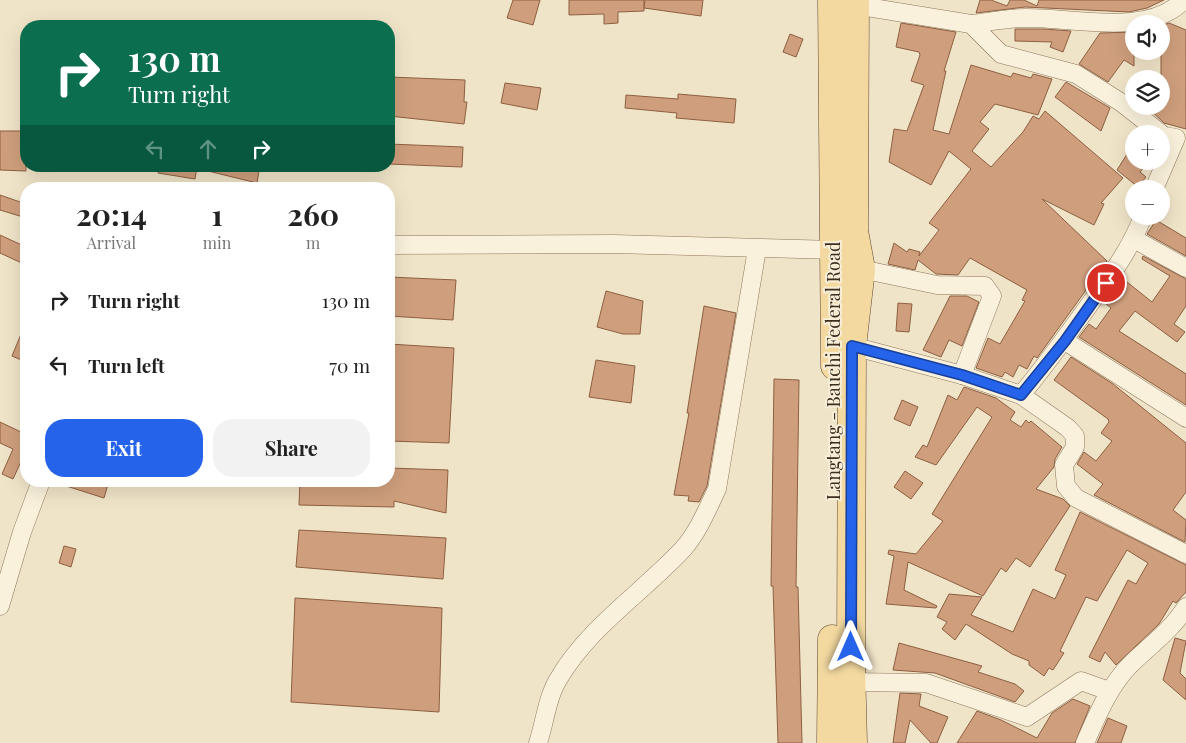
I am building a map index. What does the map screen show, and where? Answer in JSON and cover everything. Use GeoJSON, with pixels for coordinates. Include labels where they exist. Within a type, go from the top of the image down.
{"type":"FeatureCollection","features":[{"type":"Feature","properties":{"kind":"main road","name":"Langtang - Bauchi Federal Road"},"geometry":{"type":"LineString","coordinates":[[831,743],[836,250],[848,2]]}},
{"type":"Feature","properties":{"kind":"main road"},"geometry":{"type":"LineString","coordinates":[[848,2],[854,231],[861,269],[852,346],[852,743]]}},
{"type":"Feature","properties":{"kind":"street"},"geometry":{"type":"LineString","coordinates":[[848,2],[971,24],[1024,18],[1063,21],[1137,22],[1154,19],[1184,0]]}},
{"type":"Feature","properties":{"kind":"street"},"geometry":{"type":"LineString","coordinates":[[971,24],[1001,54],[1076,74],[1122,102],[1164,136],[1181,141],[1159,180]]}},
{"type":"Feature","properties":{"kind":"street"},"geometry":{"type":"LineString","coordinates":[[1021,395],[1065,341],[1106,283],[1134,239],[1139,225]]}},
{"type":"Feature","properties":{"kind":"street"},"geometry":{"type":"LineString","coordinates":[[1134,239],[1186,268]]}},
{"type":"Feature","properties":{"kind":"street"},"geometry":{"type":"LineString","coordinates":[[395,245],[613,244],[836,250]]}},
{"type":"Feature","properties":{"kind":"street"},"geometry":{"type":"LineString","coordinates":[[538,743],[550,696],[559,678],[586,643],[684,548],[700,525],[717,490],[756,249]]}},
{"type":"Feature","properties":{"kind":"street"},"geometry":{"type":"LineString","coordinates":[[861,269],[937,285],[985,286],[989,288],[992,296],[962,375]]}},
{"type":"Feature","properties":{"kind":"street"},"geometry":{"type":"LineString","coordinates":[[1065,341],[1186,418]]}},
{"type":"Feature","properties":{"kind":"street"},"geometry":{"type":"LineString","coordinates":[[852,346],[962,375],[1021,395],[1068,428],[1075,436],[1075,448],[1064,464],[1066,486],[1076,498],[1186,554]]}},
{"type":"Feature","properties":{"kind":"street"},"geometry":{"type":"LineString","coordinates":[[0,606],[22,532],[39,487]]}},
{"type":"Feature","properties":{"kind":"street"},"geometry":{"type":"LineString","coordinates":[[1084,743],[1109,691],[1129,667],[1181,625],[1186,608]]}},
{"type":"Feature","properties":{"kind":"street"},"geometry":{"type":"LineString","coordinates":[[852,682],[926,683],[1027,717],[1081,681],[1109,691]]}},
{"type":"Feature","properties":{"kind":"building"},"geometry":{"type":"Polygon","coordinates":[[[513,0],[540,0],[533,25],[507,18],[513,0]]]}},
{"type":"Feature","properties":{"kind":"building"},"geometry":{"type":"Polygon","coordinates":[[[569,0],[644,0],[644,11],[618,12],[618,23],[604,24],[604,14],[569,15],[569,0]]]}},
{"type":"Feature","properties":{"kind":"building"},"geometry":{"type":"Polygon","coordinates":[[[645,0],[703,0],[701,16],[644,8],[645,0]]]}},
{"type":"Feature","properties":{"kind":"building"},"geometry":{"type":"Polygon","coordinates":[[[980,0],[991,0],[1007,6],[1010,0],[1024,0],[1037,6],[1039,0],[1164,0],[1147,8],[1129,12],[1025,7],[976,13],[980,0]]]}},
{"type":"Feature","properties":{"kind":"building"},"geometry":{"type":"Polygon","coordinates":[[[901,23],[956,32],[944,71],[946,71],[933,130],[949,134],[971,65],[1011,77],[1013,73],[1031,78],[1033,74],[1052,79],[1038,115],[995,104],[980,122],[989,129],[972,151],[991,167],[1023,132],[1033,116],[1039,119],[1045,111],[1123,178],[1101,203],[1104,204],[1094,225],[1042,199],[1107,261],[1037,358],[1034,356],[1027,369],[1019,365],[1013,377],[1005,372],[1002,377],[976,368],[988,338],[1000,344],[1025,301],[1022,300],[1027,290],[970,258],[958,275],[936,274],[918,260],[915,270],[888,264],[894,243],[907,252],[909,249],[920,252],[919,256],[939,230],[929,223],[971,169],[949,151],[931,185],[889,162],[894,129],[907,131],[924,85],[911,81],[920,55],[919,52],[896,47],[901,23]]]}},
{"type":"Feature","properties":{"kind":"building"},"geometry":{"type":"Polygon","coordinates":[[[1170,23],[1186,30],[1186,129],[1164,123],[1156,115],[1170,115],[1170,70],[1161,70],[1161,60],[1170,60],[1170,23]]]}},
{"type":"Feature","properties":{"kind":"building"},"geometry":{"type":"Polygon","coordinates":[[[1015,29],[1071,31],[1063,52],[1050,47],[1052,42],[1015,41],[1015,29]]]}},
{"type":"Feature","properties":{"kind":"building"},"geometry":{"type":"Polygon","coordinates":[[[1125,32],[1125,60],[1134,60],[1134,66],[1124,60],[1108,82],[1079,64],[1100,33],[1125,32]]]}},
{"type":"Feature","properties":{"kind":"building"},"geometry":{"type":"Polygon","coordinates":[[[790,34],[803,39],[796,57],[783,52],[790,34]]]}},
{"type":"Feature","properties":{"kind":"building"},"geometry":{"type":"Polygon","coordinates":[[[395,77],[465,80],[464,102],[467,102],[464,124],[395,117],[395,77]]]}},
{"type":"Feature","properties":{"kind":"building"},"geometry":{"type":"Polygon","coordinates":[[[1066,82],[1110,108],[1101,131],[1055,97],[1066,82]]]}},
{"type":"Feature","properties":{"kind":"building"},"geometry":{"type":"Polygon","coordinates":[[[505,83],[541,88],[537,110],[501,103],[505,83]]]}},
{"type":"Feature","properties":{"kind":"building"},"geometry":{"type":"Polygon","coordinates":[[[678,94],[736,99],[734,123],[676,118],[677,113],[625,108],[626,95],[678,99],[678,94]]]}},
{"type":"Feature","properties":{"kind":"building"},"geometry":{"type":"Polygon","coordinates":[[[0,131],[20,131],[20,171],[0,170],[0,131]]]}},
{"type":"Feature","properties":{"kind":"building"},"geometry":{"type":"Polygon","coordinates":[[[395,144],[463,147],[462,167],[395,164],[395,144]]]}},
{"type":"Feature","properties":{"kind":"building"},"geometry":{"type":"Polygon","coordinates":[[[1125,157],[1125,170],[1142,170],[1140,172],[1146,177],[1144,180],[1129,180],[1117,170],[1125,157]]]}},
{"type":"Feature","properties":{"kind":"building"},"geometry":{"type":"Polygon","coordinates":[[[158,172],[196,172],[195,179],[158,172]]]}},
{"type":"Feature","properties":{"kind":"building"},"geometry":{"type":"Polygon","coordinates":[[[212,172],[259,172],[257,182],[212,172]]]}},
{"type":"Feature","properties":{"kind":"building"},"geometry":{"type":"Polygon","coordinates":[[[0,195],[20,202],[20,216],[0,210],[0,195]]]}},
{"type":"Feature","properties":{"kind":"building"},"geometry":{"type":"Polygon","coordinates":[[[1153,225],[1164,225],[1186,238],[1186,256],[1147,234],[1153,225]]]}},
{"type":"Feature","properties":{"kind":"building"},"geometry":{"type":"Polygon","coordinates":[[[0,235],[20,244],[20,262],[0,253],[0,235]]]}},
{"type":"Feature","properties":{"kind":"building"},"geometry":{"type":"Polygon","coordinates":[[[1143,256],[1186,279],[1186,306],[1174,324],[1185,332],[1177,342],[1135,311],[1119,331],[1186,374],[1186,405],[1079,337],[1089,324],[1096,329],[1111,308],[1104,302],[1122,278],[1152,302],[1170,276],[1142,259],[1143,256]]]}},
{"type":"Feature","properties":{"kind":"building"},"geometry":{"type":"Polygon","coordinates":[[[395,277],[456,280],[453,320],[395,316],[395,277]]]}},
{"type":"Feature","properties":{"kind":"building"},"geometry":{"type":"Polygon","coordinates":[[[606,291],[643,301],[640,334],[623,334],[597,327],[606,291]]]}},
{"type":"Feature","properties":{"kind":"building"},"geometry":{"type":"Polygon","coordinates":[[[950,296],[967,296],[979,302],[962,346],[949,340],[941,357],[923,350],[950,296]]]}},
{"type":"Feature","properties":{"kind":"building"},"geometry":{"type":"Polygon","coordinates":[[[898,303],[912,304],[909,332],[896,331],[898,303]]]}},
{"type":"Feature","properties":{"kind":"building"},"geometry":{"type":"Polygon","coordinates":[[[704,306],[736,313],[707,486],[699,502],[688,501],[689,496],[674,495],[689,413],[687,413],[704,306]]]}},
{"type":"Feature","properties":{"kind":"building"},"geometry":{"type":"Polygon","coordinates":[[[20,337],[20,359],[12,356],[20,337]]]}},
{"type":"Feature","properties":{"kind":"building"},"geometry":{"type":"Polygon","coordinates":[[[395,344],[454,348],[449,443],[395,441],[395,344]]]}},
{"type":"Feature","properties":{"kind":"building"},"geometry":{"type":"Polygon","coordinates":[[[1071,357],[1113,384],[1186,443],[1186,492],[1173,510],[1186,520],[1185,542],[1094,495],[1103,484],[1077,464],[1084,452],[1096,461],[1112,441],[1101,433],[1109,422],[1108,419],[1054,380],[1071,357]]]}},
{"type":"Feature","properties":{"kind":"building"},"geometry":{"type":"Polygon","coordinates":[[[596,360],[635,366],[631,403],[589,397],[596,360]]]}},
{"type":"Feature","properties":{"kind":"building"},"geometry":{"type":"Polygon","coordinates":[[[774,379],[799,380],[796,587],[798,587],[802,743],[778,743],[773,586],[771,586],[774,379]]]}},
{"type":"Feature","properties":{"kind":"building"},"geometry":{"type":"Polygon","coordinates":[[[964,387],[996,398],[1015,412],[1010,420],[1021,427],[1026,420],[1029,423],[1031,421],[1062,447],[1055,459],[1054,467],[1036,489],[1063,499],[1070,506],[1030,567],[1016,558],[1006,572],[1001,568],[983,596],[908,562],[904,590],[937,606],[936,608],[886,604],[894,556],[888,554],[889,550],[916,554],[943,521],[932,514],[992,417],[977,407],[936,465],[915,457],[923,445],[927,447],[948,395],[957,400],[964,387]]]}},
{"type":"Feature","properties":{"kind":"building"},"geometry":{"type":"Polygon","coordinates":[[[902,400],[918,407],[910,426],[894,419],[902,400]]]}},
{"type":"Feature","properties":{"kind":"building"},"geometry":{"type":"Polygon","coordinates":[[[0,422],[20,432],[20,464],[13,479],[2,474],[13,449],[0,443],[0,422]]]}},
{"type":"Feature","properties":{"kind":"building"},"geometry":{"type":"Polygon","coordinates":[[[395,468],[448,470],[446,513],[394,501],[394,507],[299,505],[300,487],[395,487],[395,468]]]}},
{"type":"Feature","properties":{"kind":"building"},"geometry":{"type":"Polygon","coordinates":[[[905,471],[923,483],[911,499],[894,487],[905,471]]]}},
{"type":"Feature","properties":{"kind":"building"},"geometry":{"type":"Polygon","coordinates":[[[69,487],[107,487],[104,498],[69,487]]]}},
{"type":"Feature","properties":{"kind":"building"},"geometry":{"type":"Polygon","coordinates":[[[1080,512],[1186,565],[1186,592],[1176,603],[1173,601],[1159,624],[1116,665],[1105,652],[1100,662],[1089,657],[1128,580],[1136,584],[1148,563],[1127,550],[1097,601],[1086,597],[1060,651],[1064,653],[1053,670],[1049,668],[1044,676],[1029,665],[1029,661],[1012,654],[966,624],[955,640],[942,629],[947,622],[937,617],[949,594],[982,597],[971,615],[1013,632],[1033,589],[1055,599],[1066,575],[1055,570],[1080,512]]]}},
{"type":"Feature","properties":{"kind":"building"},"geometry":{"type":"Polygon","coordinates":[[[299,530],[446,538],[443,579],[296,567],[299,530]]]}},
{"type":"Feature","properties":{"kind":"building"},"geometry":{"type":"Polygon","coordinates":[[[64,546],[76,549],[71,567],[59,563],[64,546]]]}},
{"type":"Feature","properties":{"kind":"building"},"geometry":{"type":"Polygon","coordinates":[[[295,598],[442,608],[439,712],[291,702],[295,598]]]}},
{"type":"Feature","properties":{"kind":"building"},"geometry":{"type":"Polygon","coordinates":[[[1175,638],[1186,641],[1180,673],[1186,679],[1186,700],[1163,680],[1175,638]]]}},
{"type":"Feature","properties":{"kind":"building"},"geometry":{"type":"Polygon","coordinates":[[[899,643],[982,666],[978,672],[1015,684],[1024,691],[1015,702],[935,673],[893,670],[899,643]]]}},
{"type":"Feature","properties":{"kind":"building"},"geometry":{"type":"Polygon","coordinates":[[[900,693],[921,694],[919,706],[948,717],[937,743],[931,743],[910,720],[905,743],[893,743],[900,693]]]}},
{"type":"Feature","properties":{"kind":"building"},"geometry":{"type":"Polygon","coordinates":[[[1073,699],[1090,706],[1075,743],[957,743],[977,711],[1001,720],[1037,738],[1052,713],[1073,699]]]}},
{"type":"Feature","properties":{"kind":"building"},"geometry":{"type":"Polygon","coordinates":[[[1108,718],[1127,726],[1121,743],[1097,743],[1108,718]]]}},
{"type":"Feature","properties":{"kind":"route"},"geometry":{"type":"LineString","coordinates":[[851,647],[852,346],[962,375],[1021,395],[1065,341],[1106,283]]}}]}
